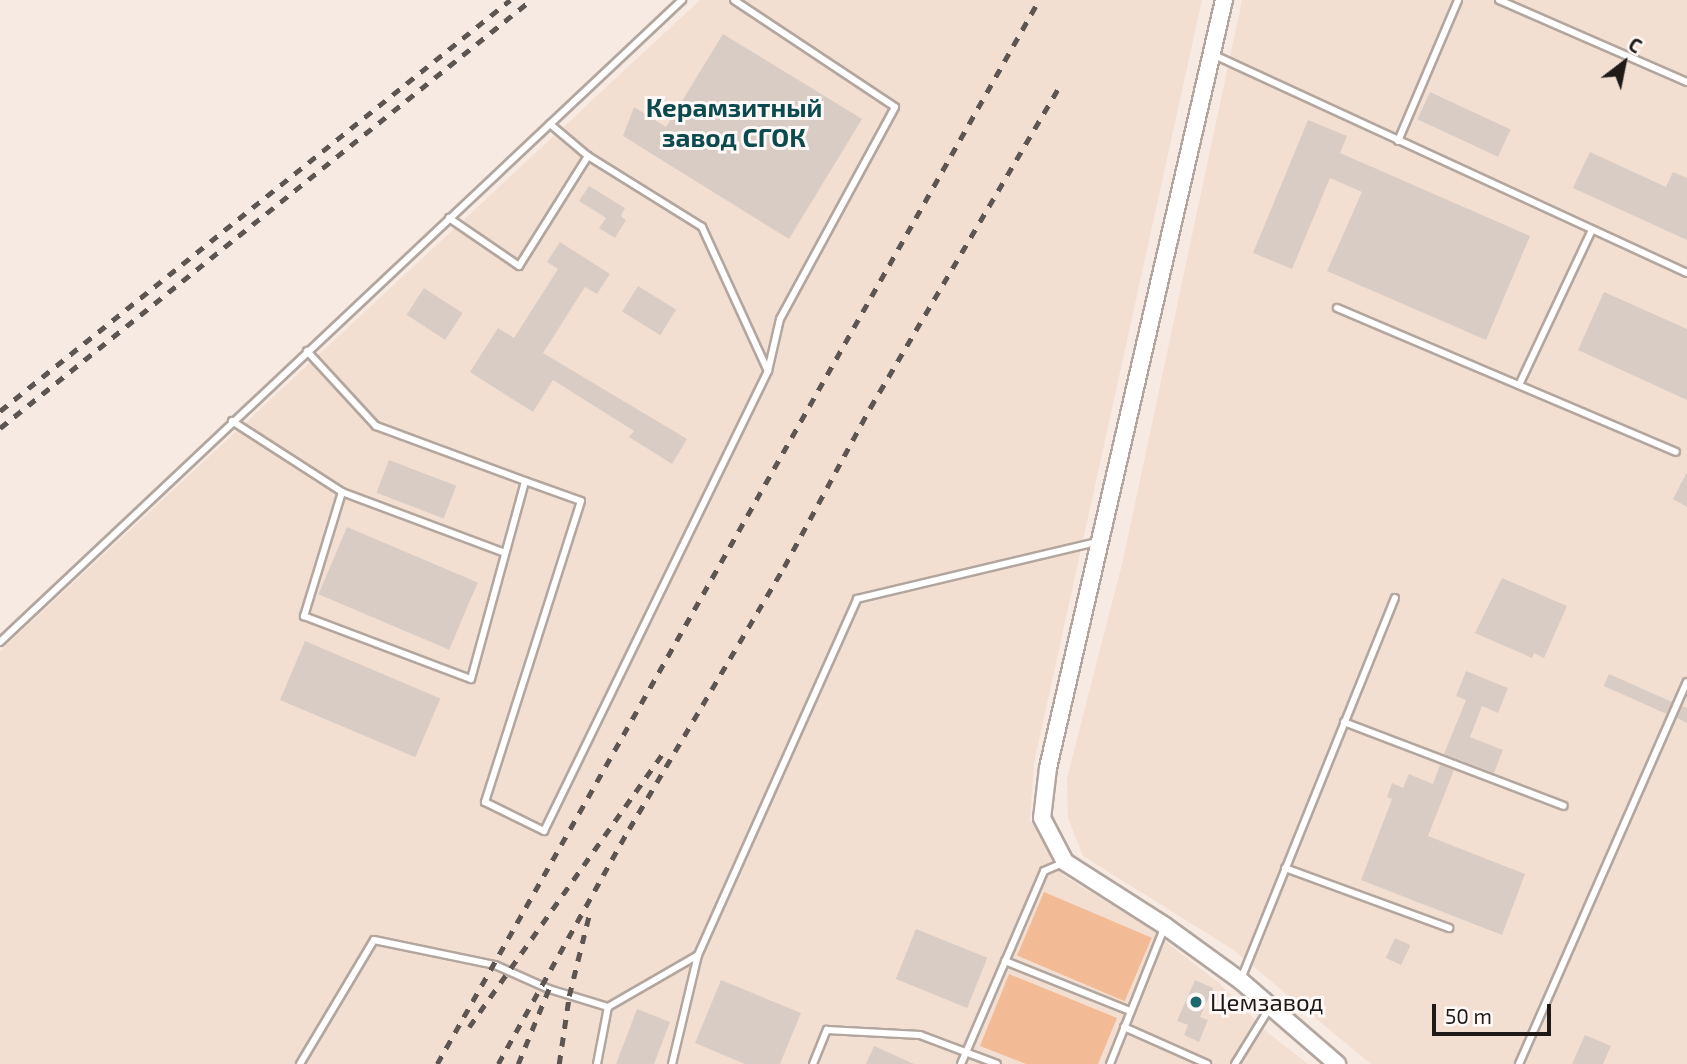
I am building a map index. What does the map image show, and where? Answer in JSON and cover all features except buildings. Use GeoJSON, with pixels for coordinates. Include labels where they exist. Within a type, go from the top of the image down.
{"type":"FeatureCollection","features":[{"type":"Feature","properties":{"kind":"street"},"geometry":{"type":"LineString","coordinates":[[1224,0],[1048,768],[1042,818],[1065,862],[1165,926],[1241,981],[1269,1009],[1336,1064]]}},
{"type":"Feature","properties":{"kind":"lane"},"geometry":{"type":"LineString","coordinates":[[0,642],[682,0]]}},
{"type":"Feature","properties":{"kind":"lane"},"geometry":{"type":"LineString","coordinates":[[307,351],[376,426],[582,501],[485,802],[544,831],[768,371],[780,319],[895,107],[734,0]]}},
{"type":"Feature","properties":{"kind":"lane"},"geometry":{"type":"LineString","coordinates":[[1398,141],[1458,0]]}},
{"type":"Feature","properties":{"kind":"lane"},"geometry":{"type":"LineString","coordinates":[[1499,0],[1687,82]]}},
{"type":"Feature","properties":{"kind":"lane"},"geometry":{"type":"LineString","coordinates":[[1210,53],[1687,273]]}},
{"type":"Feature","properties":{"kind":"lane"},"geometry":{"type":"LineString","coordinates":[[550,124],[588,156],[702,227],[768,371]]}},
{"type":"Feature","properties":{"kind":"lane"},"geometry":{"type":"LineString","coordinates":[[449,218],[519,266],[588,156]]}},
{"type":"Feature","properties":{"kind":"lane"},"geometry":{"type":"LineString","coordinates":[[1519,385],[1592,230]]}},
{"type":"Feature","properties":{"kind":"lane"},"geometry":{"type":"LineString","coordinates":[[1337,308],[1676,452]]}},
{"type":"Feature","properties":{"kind":"lane"},"geometry":{"type":"LineString","coordinates":[[232,421],[342,492],[505,554]]}},
{"type":"Feature","properties":{"kind":"lane"},"geometry":{"type":"LineString","coordinates":[[342,492],[304,615],[471,679],[525,481]]}},
{"type":"Feature","properties":{"kind":"lane"},"geometry":{"type":"LineString","coordinates":[[672,1064],[698,955],[858,599],[1102,541]]}},
{"type":"Feature","properties":{"kind":"lane"},"geometry":{"type":"LineString","coordinates":[[1241,981],[1395,598]]}},
{"type":"Feature","properties":{"kind":"lane"},"geometry":{"type":"LineString","coordinates":[[1520,1064],[1687,682]]}},
{"type":"Feature","properties":{"kind":"lane"},"geometry":{"type":"LineString","coordinates":[[1345,722],[1564,806]]}},
{"type":"Feature","properties":{"kind":"lane"},"geometry":{"type":"LineString","coordinates":[[961,1064],[1044,872],[1065,862]]}},
{"type":"Feature","properties":{"kind":"lane"},"geometry":{"type":"LineString","coordinates":[[1286,868],[1449,928]]}},
{"type":"Feature","properties":{"kind":"lane"},"geometry":{"type":"LineString","coordinates":[[1110,1064],[1165,926]]}},
{"type":"Feature","properties":{"kind":"lane"},"geometry":{"type":"LineString","coordinates":[[300,1064],[374,940],[495,965],[549,989],[608,1007],[698,955]]}},
{"type":"Feature","properties":{"kind":"lane"},"geometry":{"type":"LineString","coordinates":[[1005,961],[1130,1011]]}},
{"type":"Feature","properties":{"kind":"lane"},"geometry":{"type":"LineString","coordinates":[[597,1064],[608,1007]]}},
{"type":"Feature","properties":{"kind":"lane"},"geometry":{"type":"LineString","coordinates":[[1236,1064],[1269,1009]]}},
{"type":"Feature","properties":{"kind":"lane"},"geometry":{"type":"LineString","coordinates":[[1124,1027],[1207,1064]]}},
{"type":"Feature","properties":{"kind":"lane"},"geometry":{"type":"LineString","coordinates":[[813,1064],[827,1030],[920,1035],[997,1064]]}},
{"type":"Feature","properties":{"kind":"shaded area"},"geometry":{"type":"Polygon","coordinates":[[[700,0],[1202,0],[1034,763],[1030,820],[1064,876],[1142,923],[1220,984],[1267,1032],[1308,1064],[0,1064],[0,651],[700,0]]]}},
{"type":"Feature","properties":{"kind":"shaded area"},"geometry":{"type":"Polygon","coordinates":[[[1242,0],[1687,0],[1687,1064],[1371,1064],[1232,949],[1083,856],[1068,818],[1067,778],[1123,560],[1242,0]]]}},
{"type":"Feature","properties":{"kind":"shaded area"},"geometry":{"type":"Polygon","coordinates":[[[1044,892],[1152,938],[1125,1001],[1017,956],[1044,892]]]}},
{"type":"Feature","properties":{"kind":"shaded area"},"geometry":{"type":"Polygon","coordinates":[[[1009,974],[1117,1018],[1098,1064],[1026,1064],[980,1046],[1009,974]]]}},
{"type":"Feature","properties":{"kind":"railway"},"geometry":{"type":"LineString","coordinates":[[0,411],[510,0]]}},
{"type":"Feature","properties":{"kind":"railway"},"geometry":{"type":"LineString","coordinates":[[0,428],[531,0]]}},
{"type":"Feature","properties":{"kind":"railway"},"geometry":{"type":"LineString","coordinates":[[437,1064],[1039,0]]}},
{"type":"Feature","properties":{"kind":"railway"},"geometry":{"type":"LineString","coordinates":[[498,1064],[629,829],[784,567],[870,408],[1060,85]]}},
{"type":"Feature","properties":{"kind":"railway"},"geometry":{"type":"LineString","coordinates":[[469,1027],[663,753]]}},
{"type":"Feature","properties":{"kind":"railway"},"geometry":{"type":"LineString","coordinates":[[559,1064],[569,996],[590,911]]}},
{"type":"Feature","properties":{"kind":"railway"},"geometry":{"type":"LineString","coordinates":[[518,1064],[550,986]]}},
{"type":"Feature","properties":{"kind":"place","name":"Цемзавод"},"geometry":{"type":"Point","coordinates":[1196,1002]}},
{"type":"Feature","properties":{"kind":"district","name":"Керамзитный завод СГОК"},"geometry":{"type":"Point","coordinates":[734,122]}}]}
